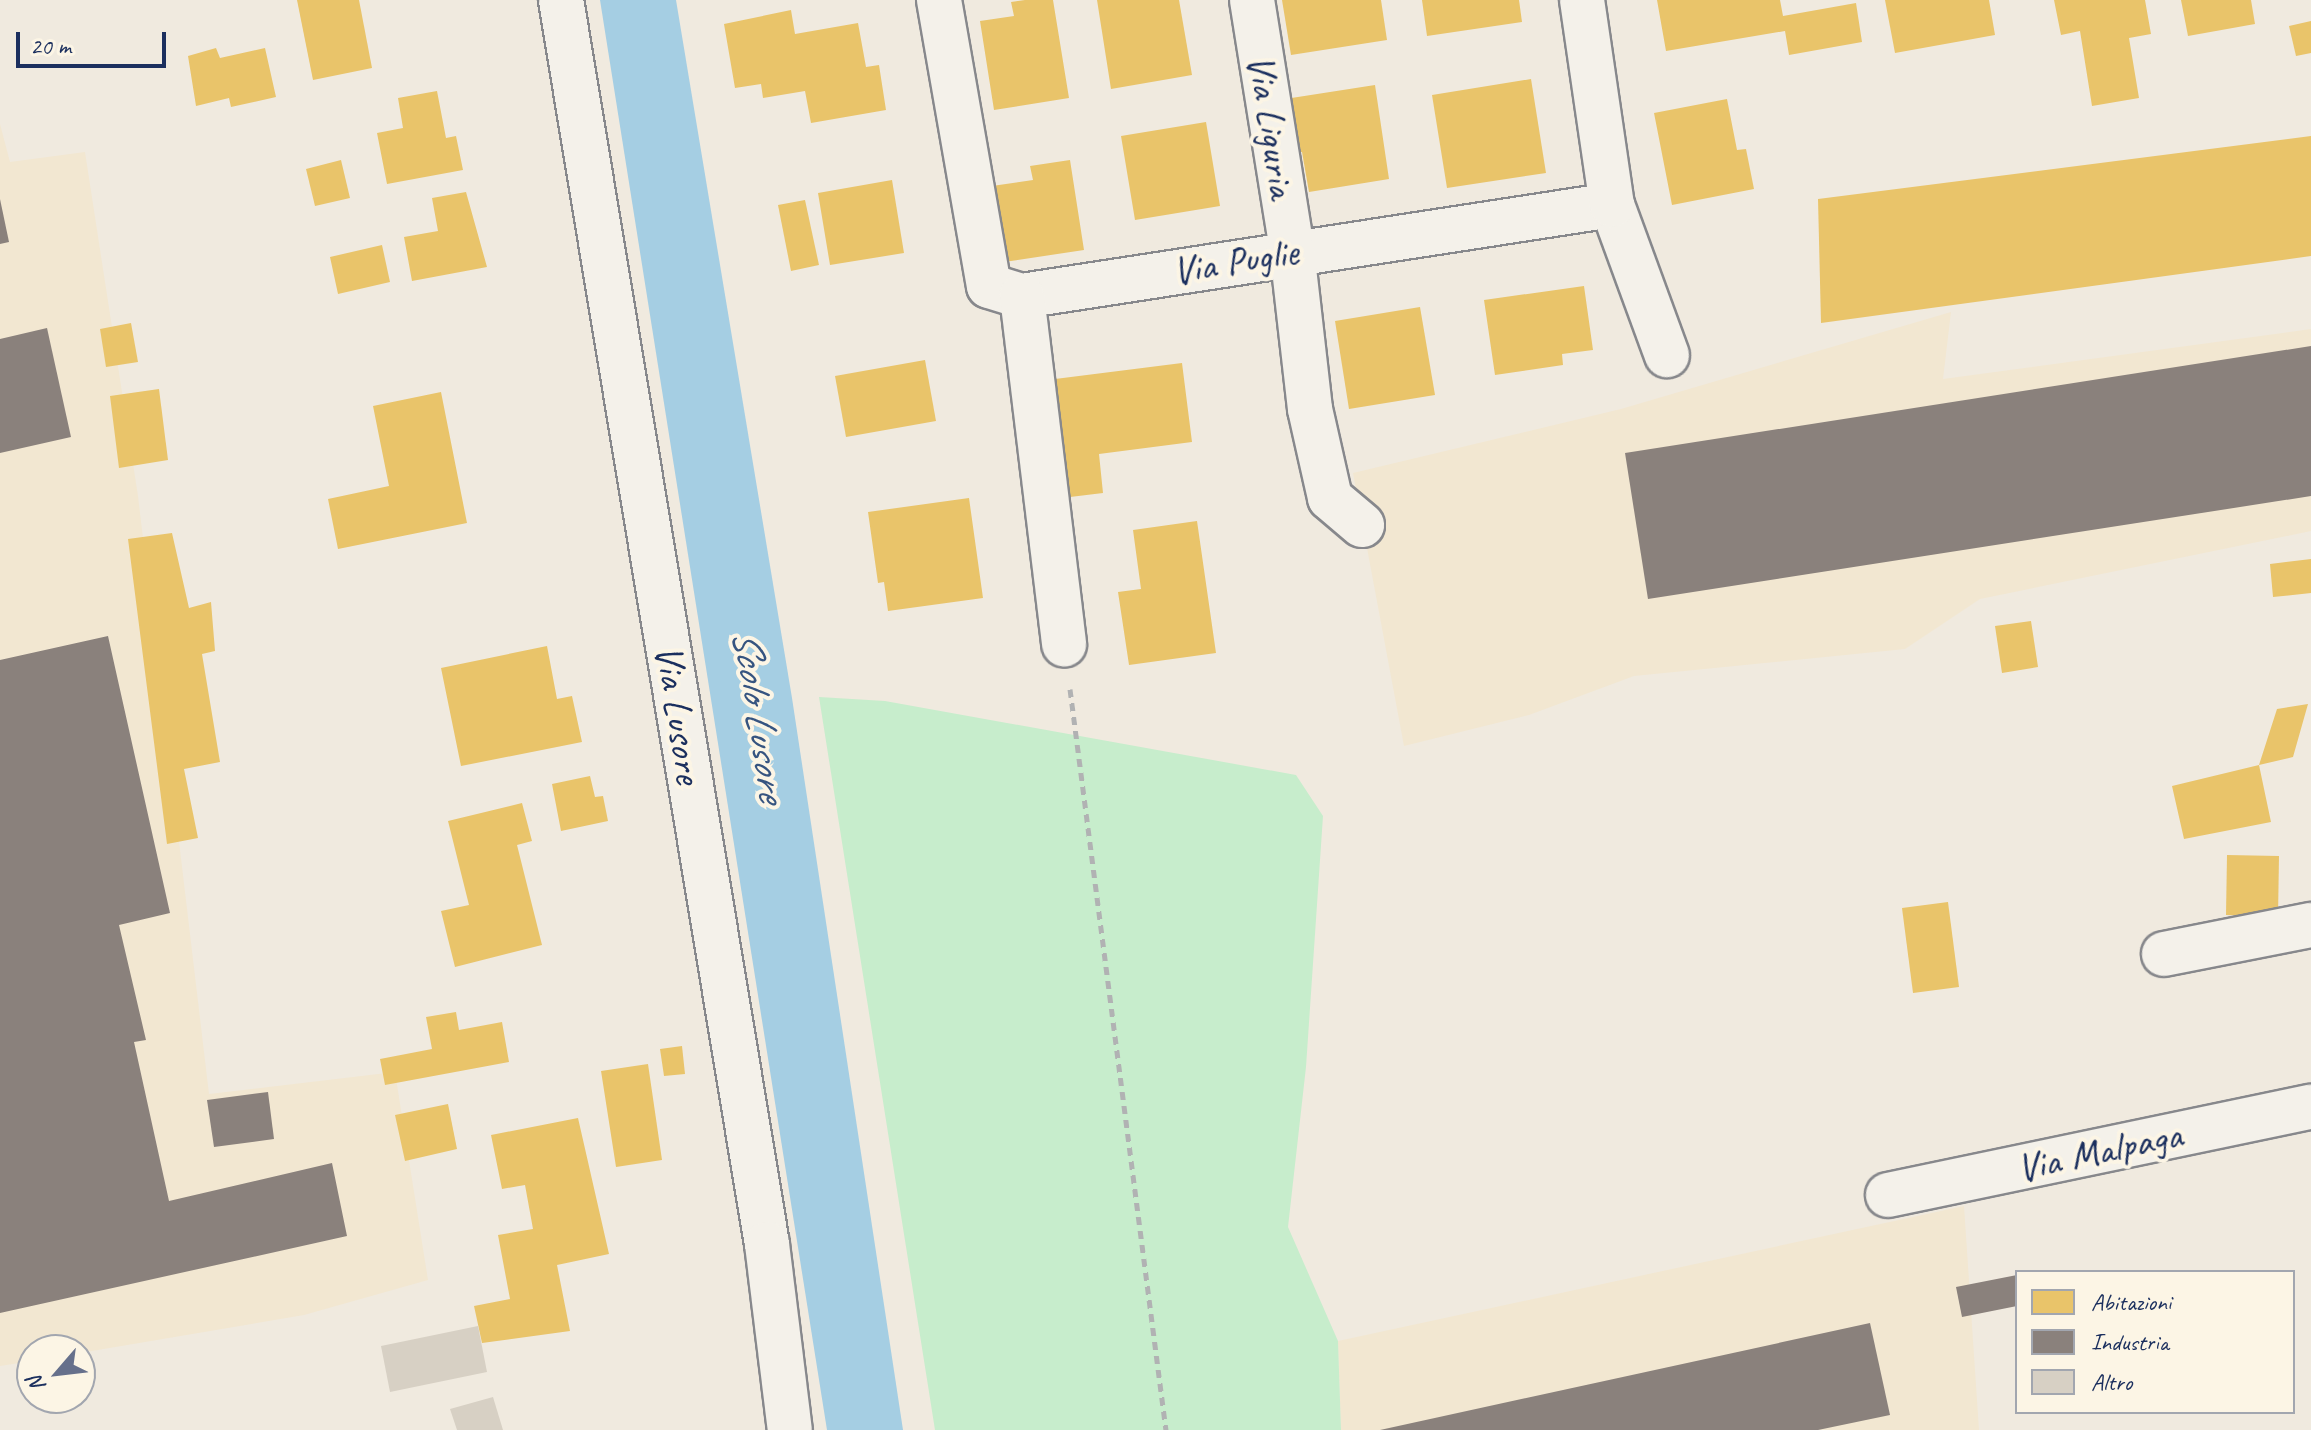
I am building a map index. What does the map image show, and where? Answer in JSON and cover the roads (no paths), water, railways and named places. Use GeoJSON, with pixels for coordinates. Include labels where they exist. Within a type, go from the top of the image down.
{"type":"FeatureCollection","features":[{"type":"Feature","properties":{"kind":"street","name":"Via Lusore"},"geometry":{"type":"LineString","coordinates":[[561,0],[767,1244],[790,1430]]}},
{"type":"Feature","properties":{"kind":"street"},"geometry":{"type":"LineString","coordinates":[[939,0],[989,286],[1022,296],[1064,644]]}},
{"type":"Feature","properties":{"kind":"street","name":"Via Liguria"},"geometry":{"type":"LineString","coordinates":[[1252,0],[1292,251],[1310,409],[1330,498],[1362,525]]}},
{"type":"Feature","properties":{"kind":"street"},"geometry":{"type":"LineString","coordinates":[[1582,0],[1612,205],[1667,355]]}},
{"type":"Feature","properties":{"kind":"street","name":"Via Puglie"},"geometry":{"type":"LineString","coordinates":[[1022,296],[1292,251],[1612,205]]}},
{"type":"Feature","properties":{"kind":"street"},"geometry":{"type":"LineString","coordinates":[[2164,954],[2311,925]]}},
{"type":"Feature","properties":{"kind":"street","name":"Via Malpaga"},"geometry":{"type":"LineString","coordinates":[[1888,1195],[2311,1107]]}},
{"type":"Feature","properties":{"kind":"water","name":"Scolo Lusore"},"geometry":{"type":"Polygon","coordinates":[[[600,0],[676,0],[792,698],[903,1430],[827,1430],[600,0]]]}}]}
